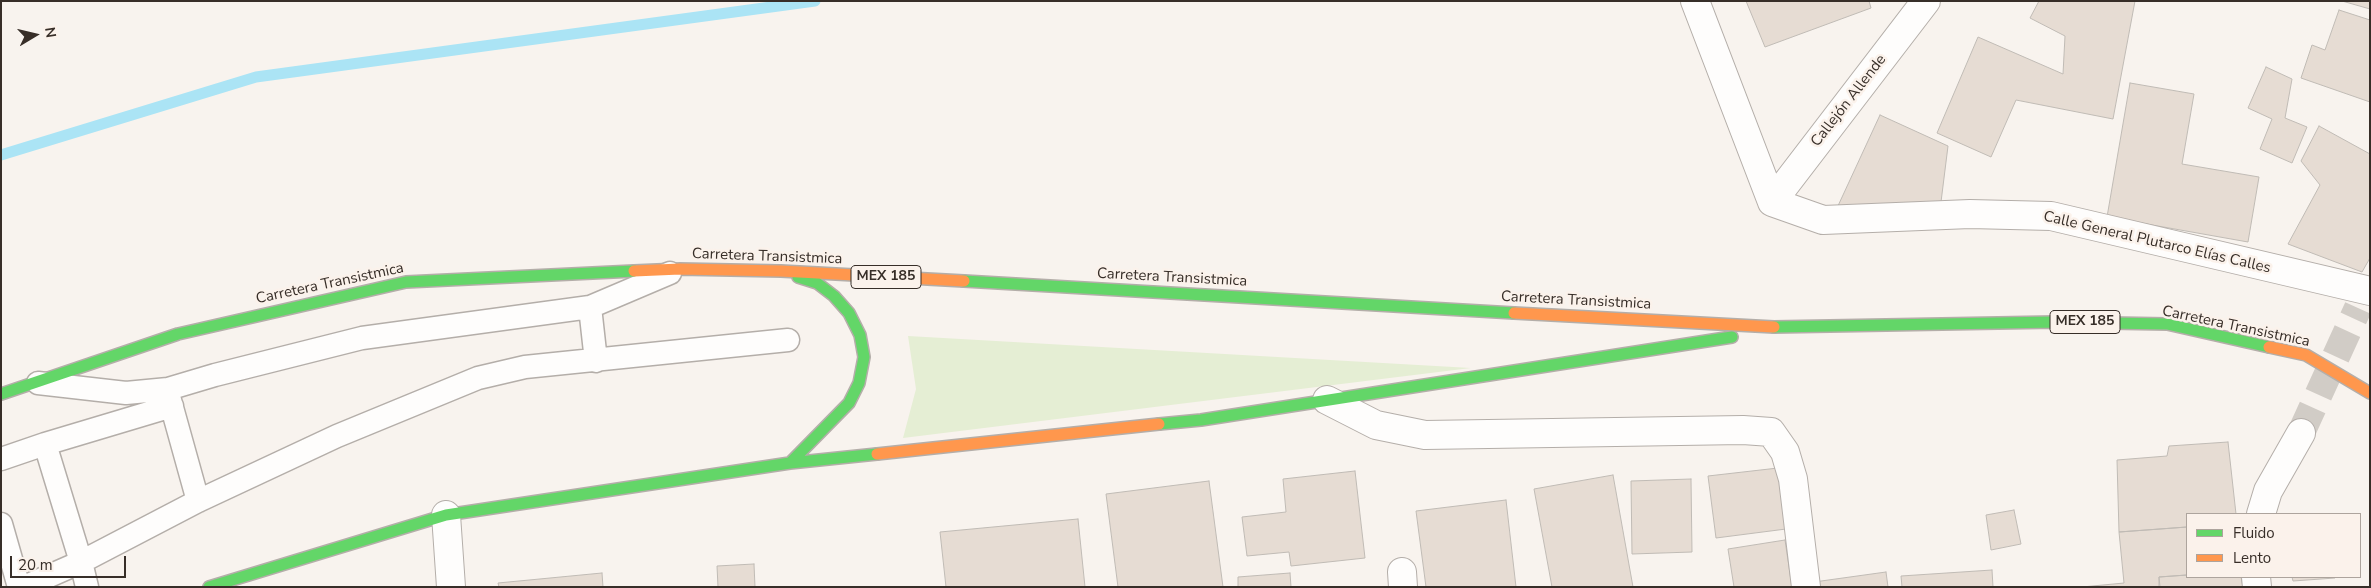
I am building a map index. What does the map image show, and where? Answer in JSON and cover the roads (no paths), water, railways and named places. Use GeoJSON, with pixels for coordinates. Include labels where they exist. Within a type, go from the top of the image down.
{"type":"FeatureCollection","features":[{"type":"Feature","properties":{"kind":"main road","name":"Carretera Transistmica"},"geometry":{"type":"LineString","coordinates":[[1,394],[178,334],[406,282],[680,269],[781,271],[1786,328],[2054,322],[2167,324],[2306,355],[2370,393]]}},
{"type":"Feature","properties":{"kind":"main road"},"geometry":{"type":"LineString","coordinates":[[781,271],[817,283],[834,296],[849,313],[860,335],[864,357],[859,383],[849,403],[790,463]]}},
{"type":"Feature","properties":{"kind":"main road","name":"Carretera Transistmica"},"geometry":{"type":"LineString","coordinates":[[208,587],[446,516],[790,463],[1201,420],[1786,328]]}},
{"type":"Feature","properties":{"kind":"street"},"geometry":{"type":"LineString","coordinates":[[1695,1],[1772,202]]}},
{"type":"Feature","properties":{"kind":"street","name":"Callejón Allende"},"geometry":{"type":"LineString","coordinates":[[1772,202],[1926,1]]}},
{"type":"Feature","properties":{"kind":"street","name":"Calle General Plutarco Elías Calles"},"geometry":{"type":"LineString","coordinates":[[1772,202],[1823,220],[1970,214],[2051,216],[2366,293]]}},
{"type":"Feature","properties":{"kind":"street"},"geometry":{"type":"LineString","coordinates":[[1327,400],[1376,425],[1425,435],[1724,430],[1771,432],[1785,452],[1793,479],[1806,587]]}},
{"type":"Feature","properties":{"kind":"street"},"geometry":{"type":"LineString","coordinates":[[2261,513],[2268,491],[2301,433]]}},
{"type":"Feature","properties":{"kind":"street"},"geometry":{"type":"LineString","coordinates":[[446,516],[451,587]]}},
{"type":"Feature","properties":{"kind":"lane"},"geometry":{"type":"LineString","coordinates":[[1,459],[170,398],[362,338],[590,307],[680,269]]}},
{"type":"Feature","properties":{"kind":"lane"},"geometry":{"type":"LineString","coordinates":[[590,307],[596,361]]}},
{"type":"Feature","properties":{"kind":"lane"},"geometry":{"type":"LineString","coordinates":[[24,587],[81,562],[198,501],[337,436],[478,378],[525,367],[788,340]]}},
{"type":"Feature","properties":{"kind":"lane"},"geometry":{"type":"LineString","coordinates":[[35,382],[170,398]]}},
{"type":"Feature","properties":{"kind":"lane"},"geometry":{"type":"LineString","coordinates":[[170,398],[198,501]]}},
{"type":"Feature","properties":{"kind":"lane"},"geometry":{"type":"LineString","coordinates":[[45,444],[87,587]]}},
{"type":"Feature","properties":{"kind":"lane"},"geometry":{"type":"LineString","coordinates":[[1,524],[19,587]]}},
{"type":"Feature","properties":{"kind":"waterway"},"geometry":{"type":"LineString","coordinates":[[1,155],[256,77],[815,1]]}},
{"type":"Feature","properties":{"kind":"tunnel"},"geometry":{"type":"LineString","coordinates":[[2301,433],[2358,308]]}}]}
